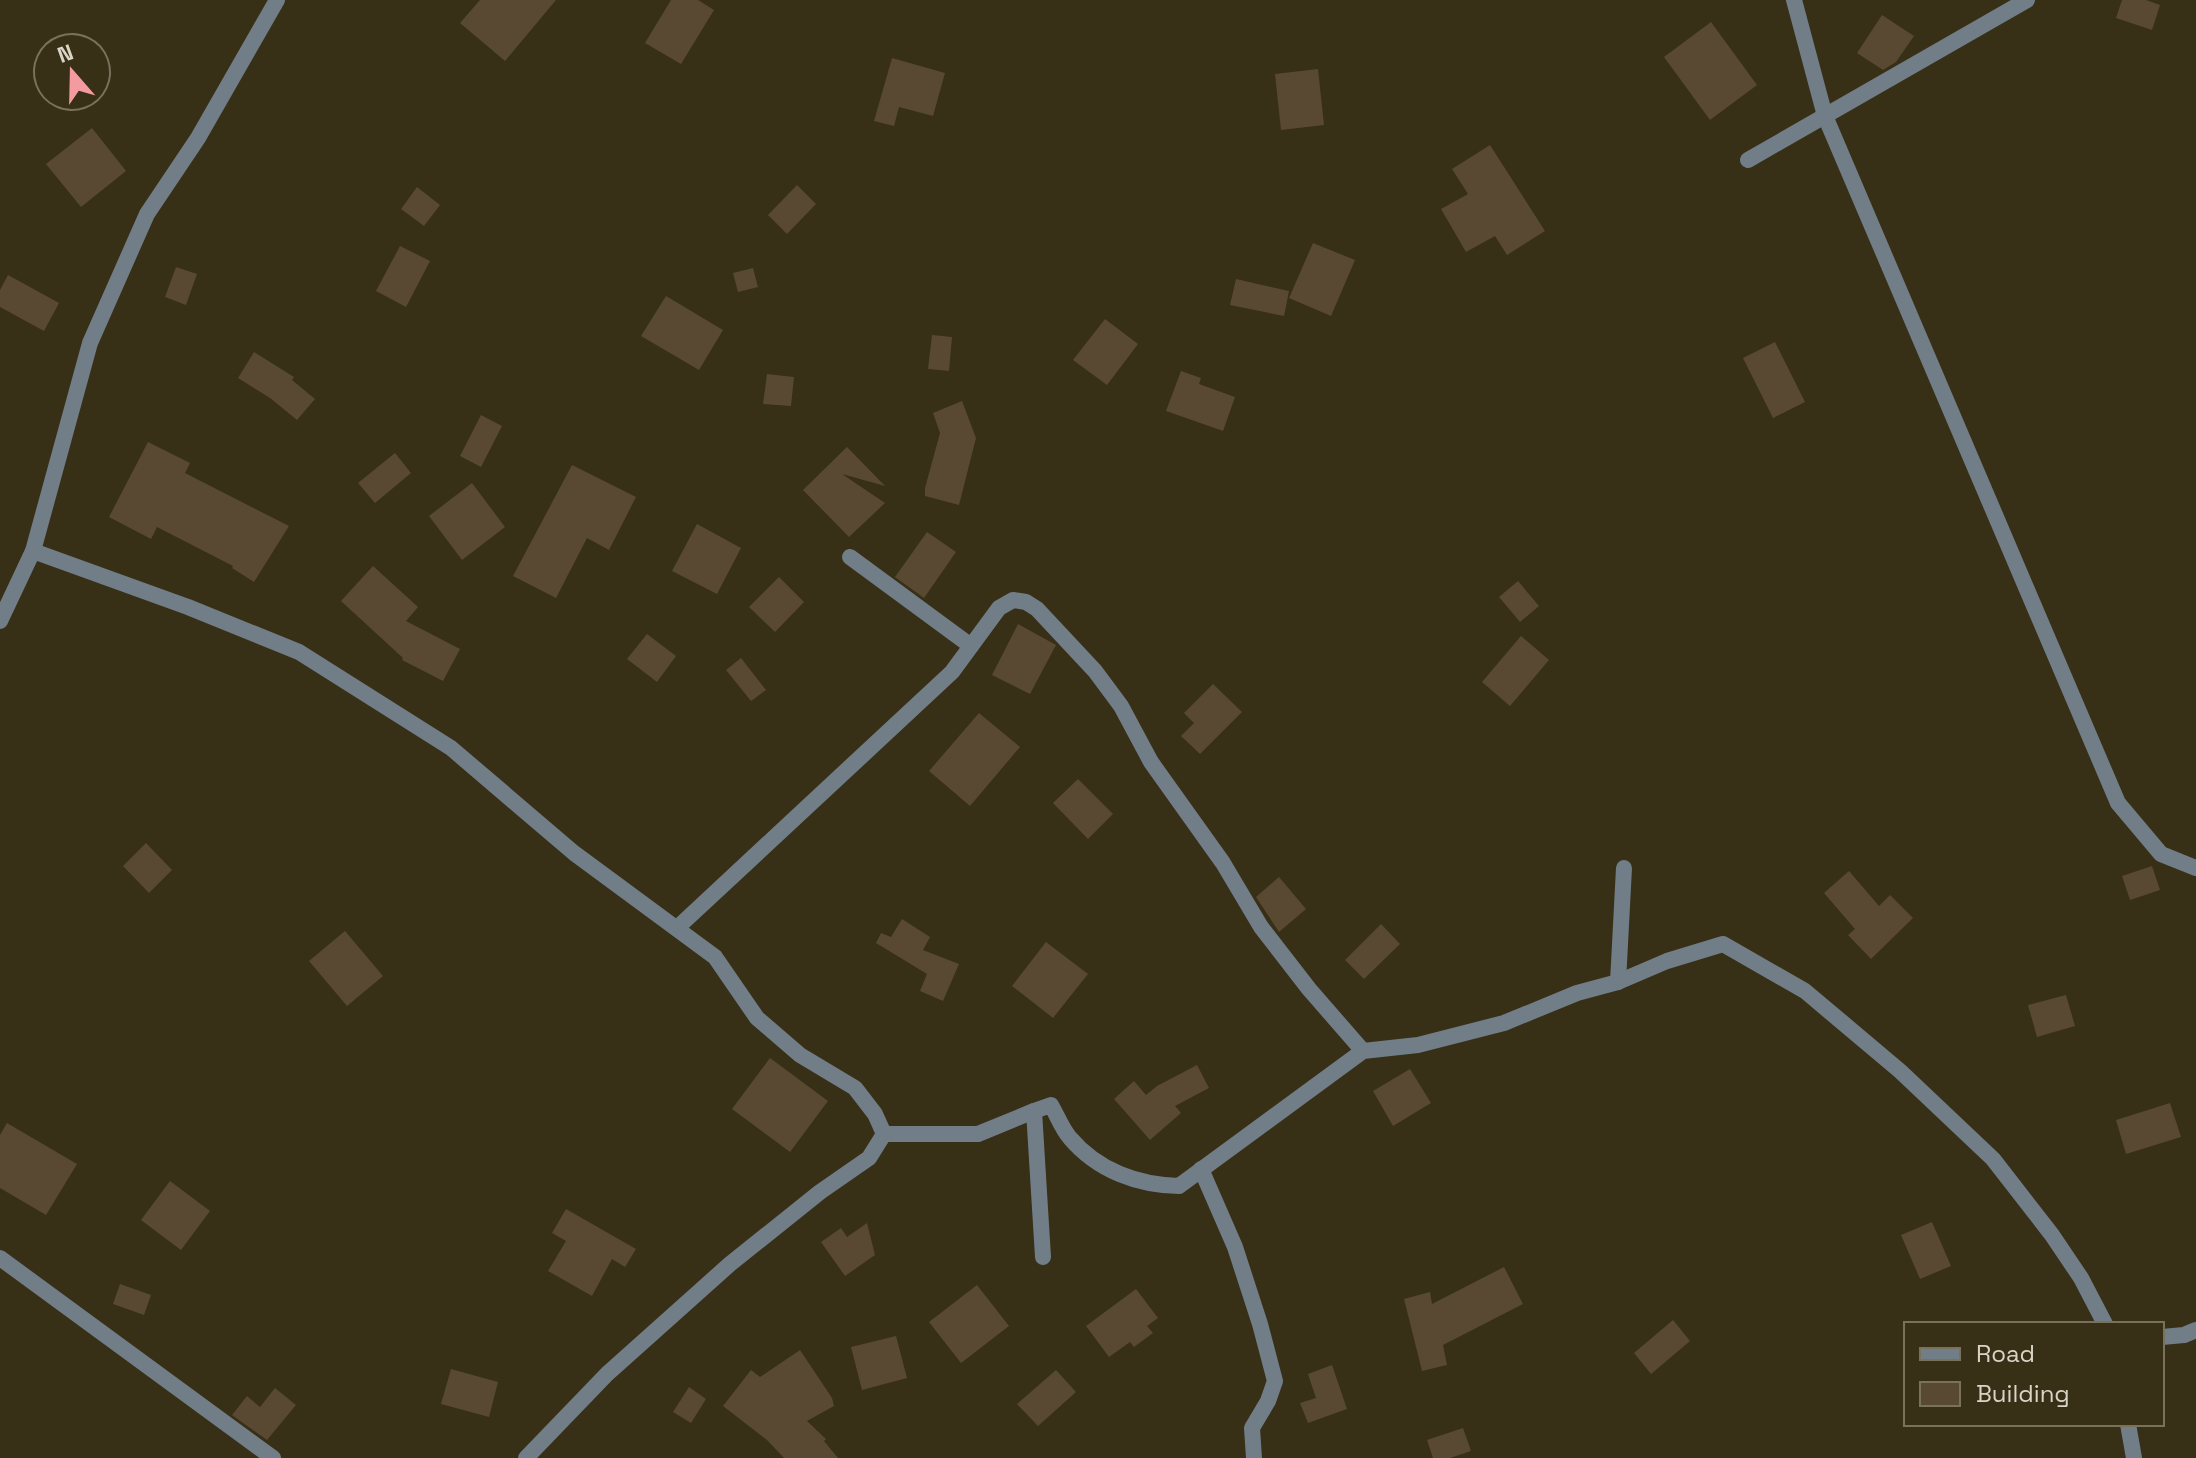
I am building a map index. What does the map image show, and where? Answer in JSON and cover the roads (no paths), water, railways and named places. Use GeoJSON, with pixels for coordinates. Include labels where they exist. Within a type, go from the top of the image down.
{"type":"FeatureCollection","features":[{"type":"Feature","properties":{"kind":"street"},"geometry":{"type":"LineString","coordinates":[[0,621],[33,551],[90,343],[147,214],[198,138],[277,0]]}},
{"type":"Feature","properties":{"kind":"street"},"geometry":{"type":"LineString","coordinates":[[1794,0],[1825,116],[2118,803],[2161,854],[2196,868]]}},
{"type":"Feature","properties":{"kind":"street"},"geometry":{"type":"LineString","coordinates":[[1748,160],[2027,0]]}},
{"type":"Feature","properties":{"kind":"street"},"geometry":{"type":"LineString","coordinates":[[33,551],[188,607],[299,652],[451,748],[574,853],[715,957],[757,1018],[800,1055],[855,1088],[875,1114],[884,1134]]}},
{"type":"Feature","properties":{"kind":"street"},"geometry":{"type":"LineString","coordinates":[[850,557],[971,646]]}},
{"type":"Feature","properties":{"kind":"street"},"geometry":{"type":"LineString","coordinates":[[677,928],[952,672],[999,608],[1013,600],[1026,602],[1037,609],[1095,671],[1121,706],[1151,762],[1223,863],[1261,927],[1363,1051]]}},
{"type":"Feature","properties":{"kind":"street"},"geometry":{"type":"LineString","coordinates":[[1618,982],[1624,868]]}},
{"type":"Feature","properties":{"kind":"street"},"geometry":{"type":"LineString","coordinates":[[884,1134],[978,1134],[1051,1105],[1070,1138],[1105,1167],[1125,1177],[1154,1185],[1179,1186],[1363,1051],[1418,1045],[1504,1023],[1577,993],[1618,982],[1667,961],[1723,944],[1805,991],[1900,1071],[1993,1159],[2052,1235],[2081,1278],[2104,1322]]}},
{"type":"Feature","properties":{"kind":"street"},"geometry":{"type":"LineString","coordinates":[[1034,1111],[1043,1257]]}},
{"type":"Feature","properties":{"kind":"street"},"geometry":{"type":"LineString","coordinates":[[526,1458],[607,1374],[730,1264],[820,1192],[869,1158],[884,1134]]}},
{"type":"Feature","properties":{"kind":"street"},"geometry":{"type":"LineString","coordinates":[[1201,1169],[1235,1247],[1275,1381],[1268,1401],[1252,1428],[1254,1458]]}},
{"type":"Feature","properties":{"kind":"street"},"geometry":{"type":"LineString","coordinates":[[0,1258],[273,1458]]}},
{"type":"Feature","properties":{"kind":"street"},"geometry":{"type":"LineString","coordinates":[[2164,1337],[2196,1330]]}},
{"type":"Feature","properties":{"kind":"street"},"geometry":{"type":"LineString","coordinates":[[2128,1426],[2134,1458]]}}]}
